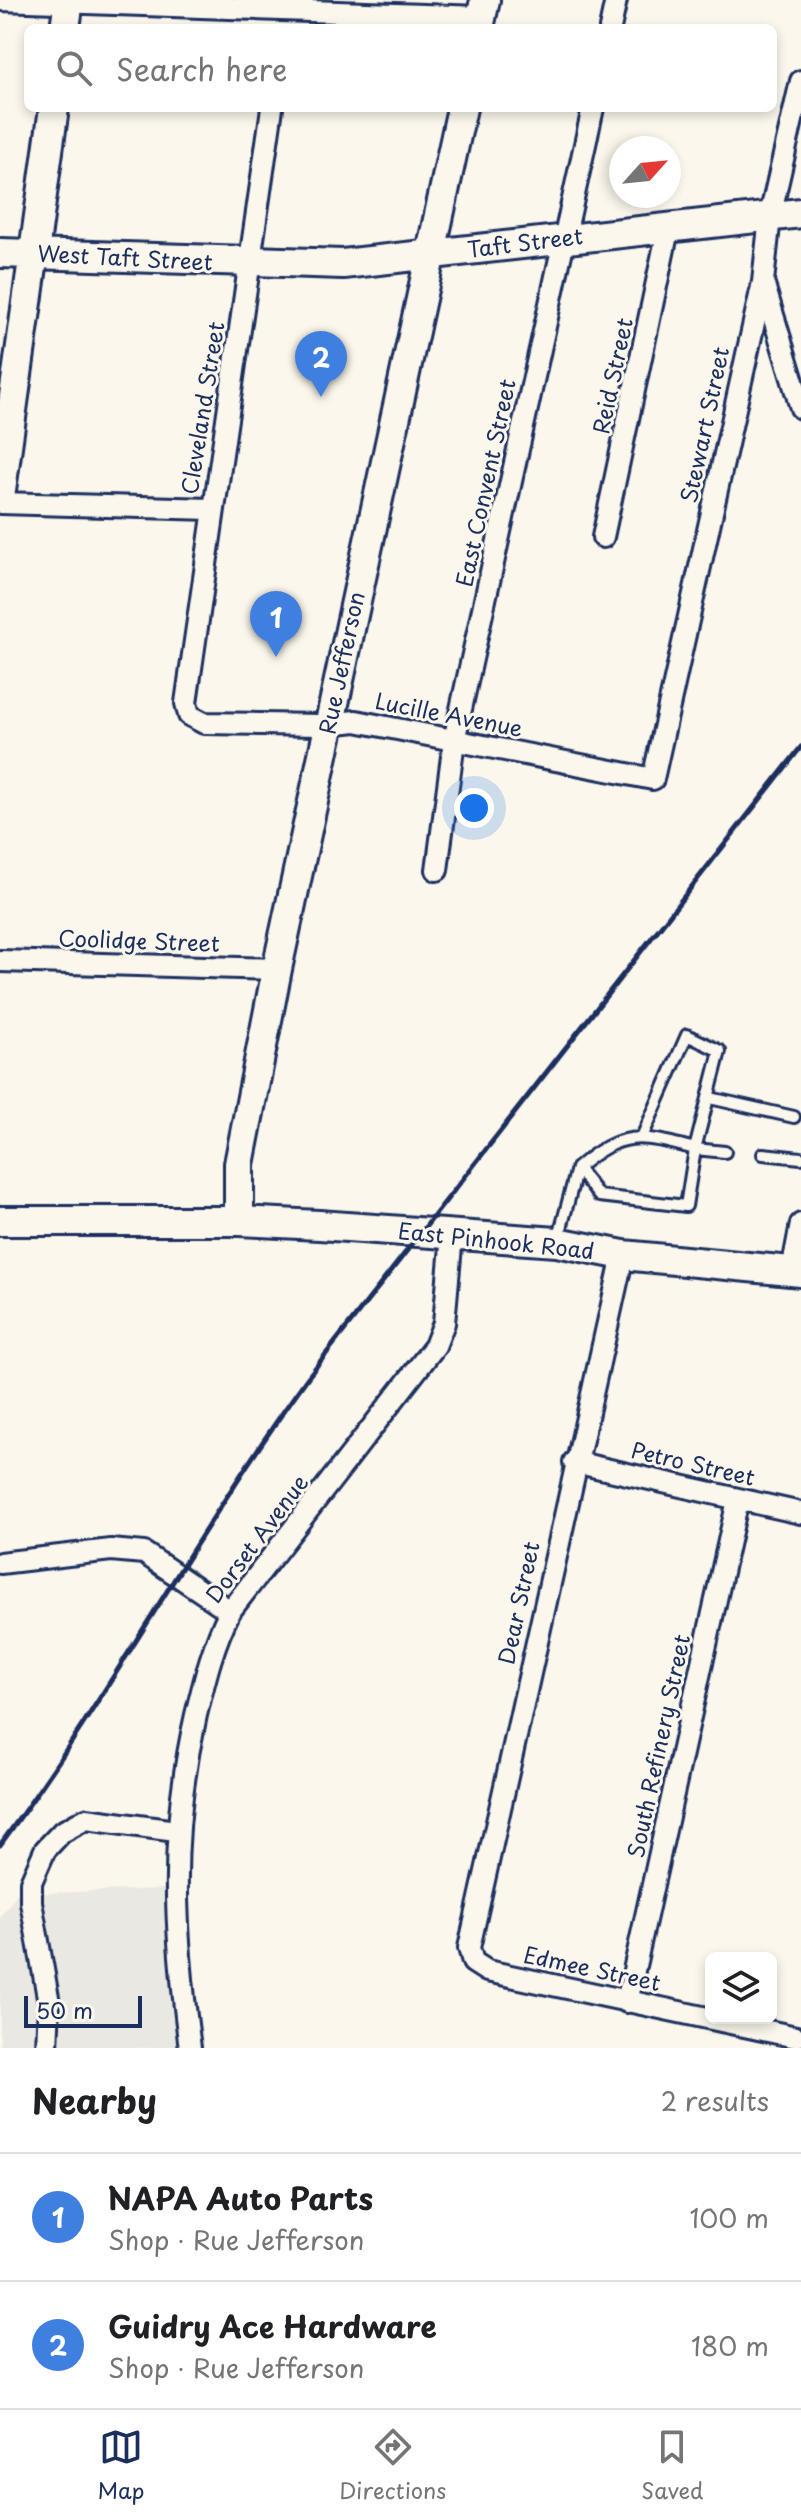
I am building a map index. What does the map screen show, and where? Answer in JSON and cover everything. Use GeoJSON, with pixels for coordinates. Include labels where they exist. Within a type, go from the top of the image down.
{"type":"FeatureCollection","features":[{"type":"Feature","properties":{"kind":"street"},"geometry":{"type":"LineString","coordinates":[[0,0],[67,10],[481,15]]}},
{"type":"Feature","properties":{"kind":"street"},"geometry":{"type":"LineString","coordinates":[[611,24],[616,0]]}},
{"type":"Feature","properties":{"kind":"street","name":"Stewart Street"},"geometry":{"type":"LineString","coordinates":[[653,779],[763,282],[770,216],[801,81]]}},
{"type":"Feature","properties":{"kind":"street"},"geometry":{"type":"LineString","coordinates":[[53,112],[0,500],[212,509]]}},
{"type":"Feature","properties":{"kind":"street","name":"Cleveland Street"},"geometry":{"type":"LineString","coordinates":[[189,715],[186,703],[212,509],[271,112]]}},
{"type":"Feature","properties":{"kind":"street","name":"Rue Jefferson"},"geometry":{"type":"LineString","coordinates":[[239,1221],[239,1164],[277,969],[461,112]]}},
{"type":"Feature","properties":{"kind":"street","name":"East Convent Street"},"geometry":{"type":"LineString","coordinates":[[437,870],[454,741],[592,112]]}},
{"type":"Feature","properties":{"kind":"street","name":"Taft Street"},"geometry":{"type":"LineString","coordinates":[[249,263],[358,263],[669,225],[801,213]]}},
{"type":"Feature","properties":{"kind":"street","name":"Reid Street"},"geometry":{"type":"LineString","coordinates":[[603,537],[669,225]]}},
{"type":"Feature","properties":{"kind":"street","name":"West Taft Street"},"geometry":{"type":"LineString","coordinates":[[0,253],[249,263]]}},
{"type":"Feature","properties":{"kind":"street"},"geometry":{"type":"LineString","coordinates":[[763,282],[801,408]]}},
{"type":"Feature","properties":{"kind":"street","name":"Lucille Avenue"},"geometry":{"type":"LineString","coordinates":[[189,715],[204,723],[328,725],[356,721],[653,779]]}},
{"type":"Feature","properties":{"kind":"street","name":"Coolidge Street"},"geometry":{"type":"LineString","coordinates":[[0,961],[277,969]]}},
{"type":"Feature","properties":{"kind":"street","name":"East Pinhook Road"},"geometry":{"type":"LineString","coordinates":[[0,1221],[239,1221],[557,1242],[623,1255],[796,1271]]}},
{"type":"Feature","properties":{"kind":"street"},"geometry":{"type":"LineString","coordinates":[[796,1271],[801,1224]]}},
{"type":"Feature","properties":{"kind":"street","name":"Dorset Avenue"},"geometry":{"type":"LineString","coordinates":[[190,2048],[176,1905],[176,1831],[186,1760],[208,1665],[230,1611],[435,1346],[444,1323],[452,1235]]}},
{"type":"Feature","properties":{"kind":"street","name":"Dear Street"},"geometry":{"type":"LineString","coordinates":[[473,1962],[469,1948],[574,1462],[623,1255]]}},
{"type":"Feature","properties":{"kind":"street","name":"Petro Street"},"geometry":{"type":"LineString","coordinates":[[574,1462],[801,1513]]}},
{"type":"Feature","properties":{"kind":"street","name":"South Refinery Street"},"geometry":{"type":"LineString","coordinates":[[627,2002],[738,1500]]}},
{"type":"Feature","properties":{"kind":"street"},"geometry":{"type":"LineString","coordinates":[[0,1563],[111,1550],[144,1553],[230,1611]]}},
{"type":"Feature","properties":{"kind":"street"},"geometry":{"type":"LineString","coordinates":[[47,2048],[49,2003],[31,1902],[31,1882],[45,1850],[62,1832],[86,1819],[176,1831]]}},
{"type":"Feature","properties":{"kind":"street","name":"Edmee Street"},"geometry":{"type":"LineString","coordinates":[[473,1962],[487,1971],[795,2042]]}},
{"type":"Feature","properties":{"kind":"street"},"geometry":{"type":"LineString","coordinates":[[795,2042],[801,2016]]}},
{"type":"Feature","properties":{"kind":"lane"},"geometry":{"type":"LineString","coordinates":[[577,1168],[599,1196],[686,1206],[695,1149],[720,1051],[687,1035],[643,1135]]}},
{"type":"Feature","properties":{"kind":"lane"},"geometry":{"type":"LineString","coordinates":[[710,1098],[794,1117]]}},
{"type":"Feature","properties":{"kind":"lane"},"geometry":{"type":"LineString","coordinates":[[557,1242],[577,1168],[600,1149],[643,1135],[695,1149],[725,1152]]}},
{"type":"Feature","properties":{"kind":"lane"},"geometry":{"type":"LineString","coordinates":[[763,1154],[801,1158]]}},
{"type":"Feature","properties":{"kind":"shaded area"},"geometry":{"type":"Polygon","coordinates":[[[189,1888],[193,1965],[204,2048],[0,2048],[0,1916],[17,1894],[189,1888]]]}},
{"type":"Feature","properties":{"kind":"railway"},"geometry":{"type":"LineString","coordinates":[[0,1845],[41,1788],[229,1493],[308,1377],[801,747]]}},
{"type":"Feature","properties":{"kind":"place","name":"Guidry Ace Hardware"},"geometry":{"type":"Point","coordinates":[321,397]}},
{"type":"Feature","properties":{"kind":"place","name":"NAPA Auto Parts"},"geometry":{"type":"Point","coordinates":[276,657]}}]}
